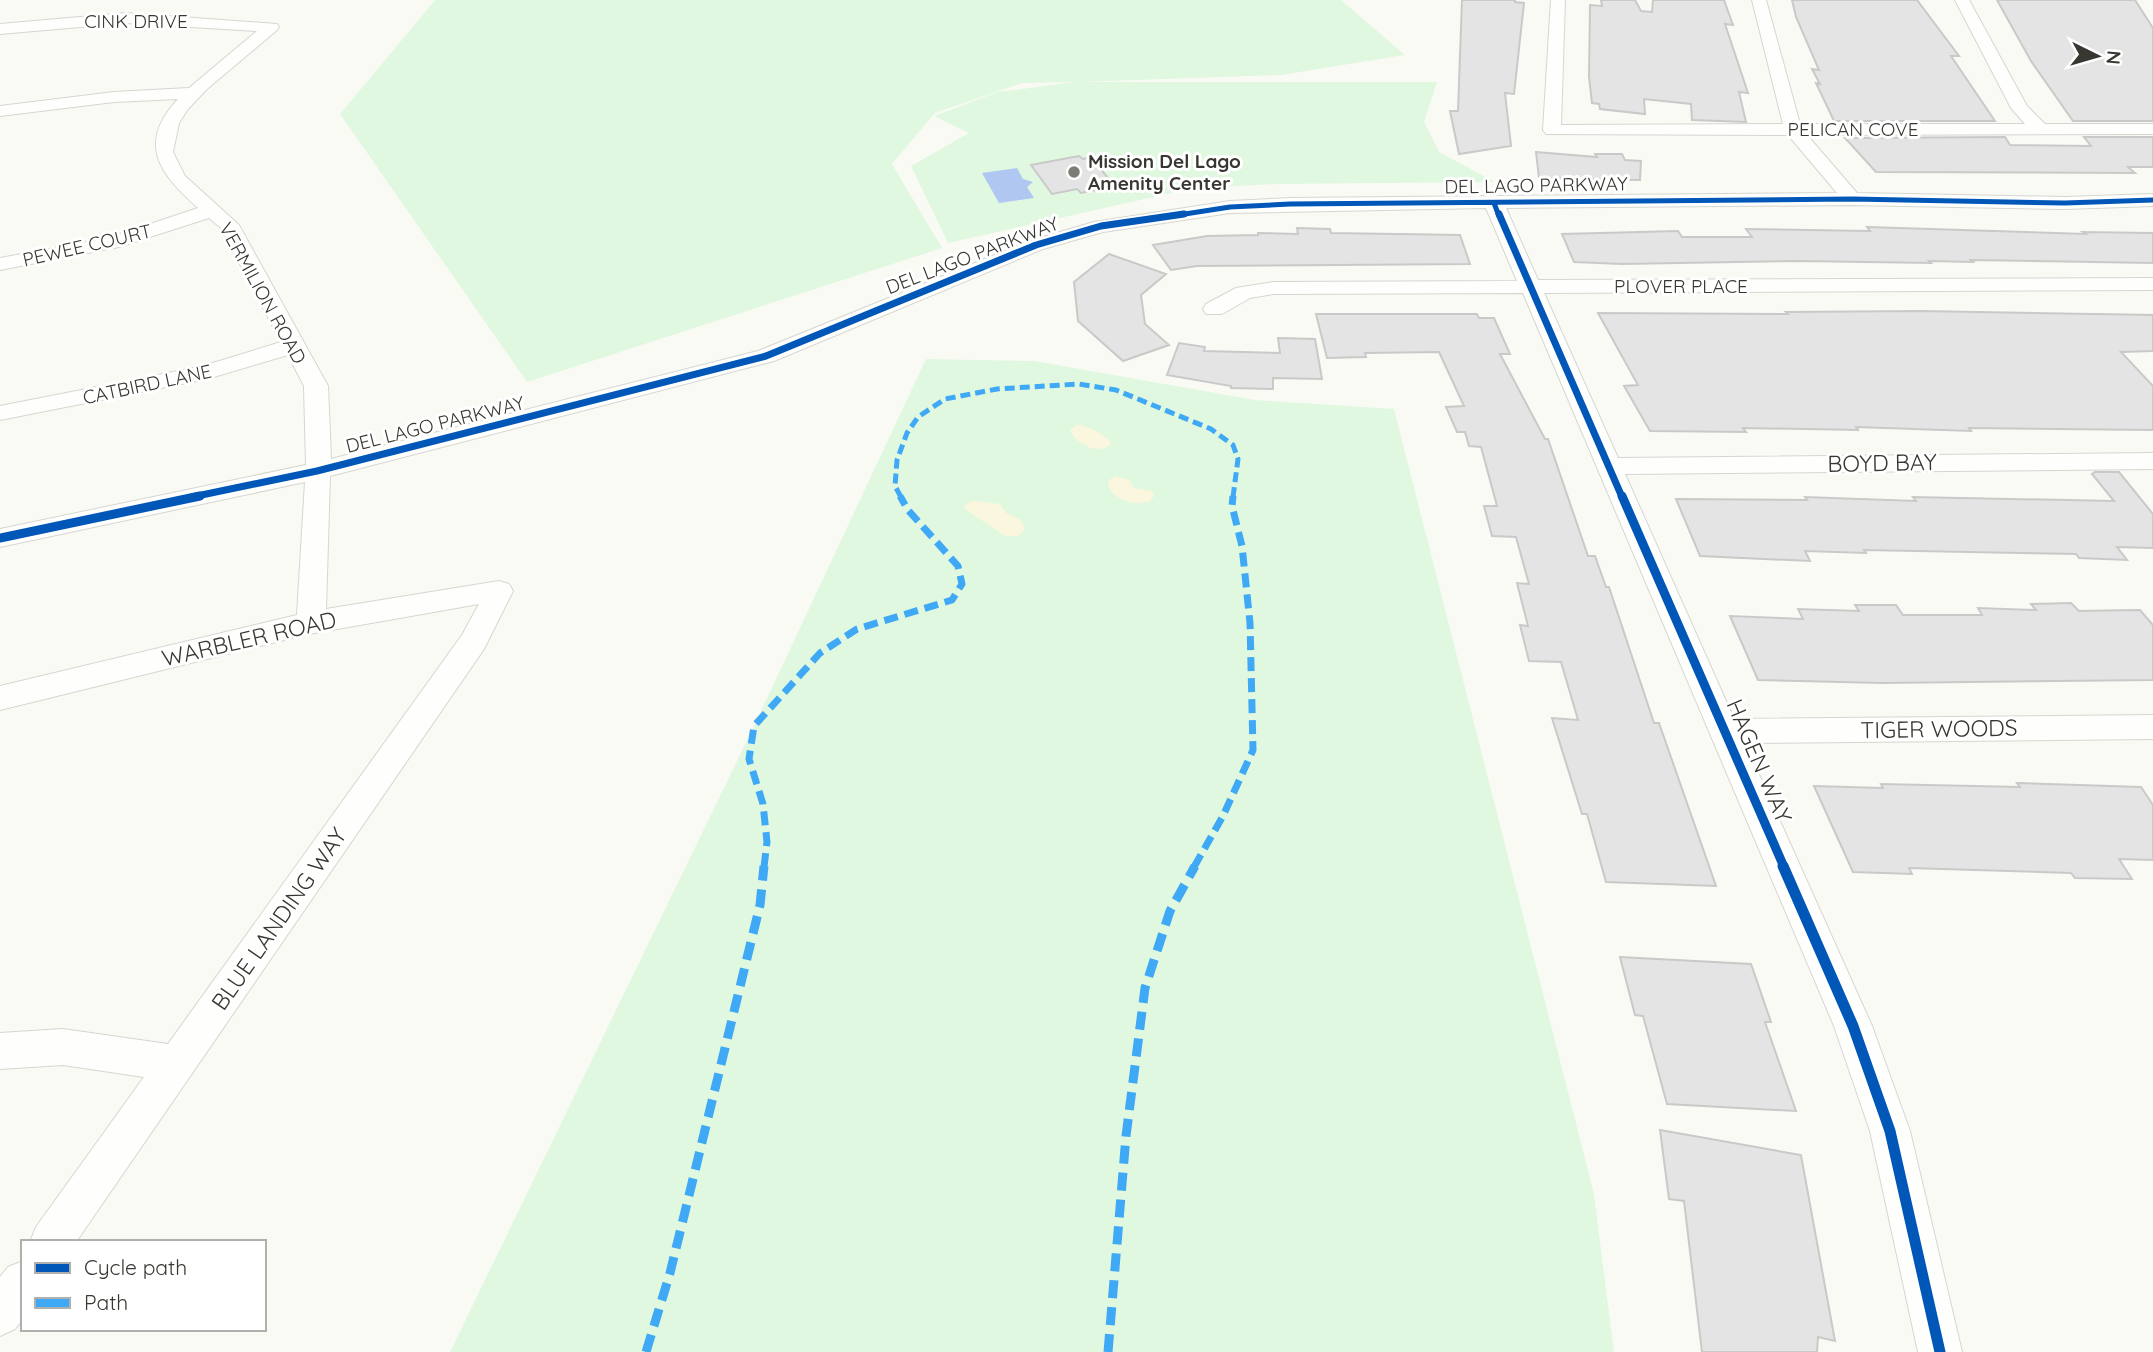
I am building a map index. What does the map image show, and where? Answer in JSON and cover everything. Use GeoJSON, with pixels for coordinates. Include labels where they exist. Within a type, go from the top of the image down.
{"type":"FeatureCollection","features":[{"type":"Feature","properties":{"kind":"street","name":"PELICAN COVE"},"geometry":{"type":"LineString","coordinates":[[1558,0],[1552,130],[2153,129]]}},
{"type":"Feature","properties":{"kind":"street"},"geometry":{"type":"LineString","coordinates":[[1759,0],[1793,130],[1852,199]]}},
{"type":"Feature","properties":{"kind":"street"},"geometry":{"type":"LineString","coordinates":[[1962,0],[2020,108],[2039,128]]}},
{"type":"Feature","properties":{"kind":"street","name":"CINK DRIVE"},"geometry":{"type":"LineString","coordinates":[[0,29],[126,18],[271,27]]}},
{"type":"Feature","properties":{"kind":"street","name":"VERMILION ROAD"},"geometry":{"type":"LineString","coordinates":[[271,27],[192,93],[170,123],[164,152],[168,165],[178,180],[229,225],[316,387],[319,428],[311,624]]}},
{"type":"Feature","properties":{"kind":"street"},"geometry":{"type":"LineString","coordinates":[[0,111],[114,97],[192,93]]}},
{"type":"Feature","properties":{"kind":"street","name":"DEL LAGO PARKWAY"},"geometry":{"type":"LineString","coordinates":[[0,538],[317,471],[765,356],[1036,245],[1101,226],[1230,207],[1852,199],[2065,203],[2153,200]]}},
{"type":"Feature","properties":{"kind":"street","name":"HAGEN WAY"},"geometry":{"type":"LineString","coordinates":[[1494,203],[1853,1026],[1890,1130],[1940,1352]]}},
{"type":"Feature","properties":{"kind":"street","name":"PEWEE COURT"},"geometry":{"type":"LineString","coordinates":[[0,264],[112,243],[212,210]]}},
{"type":"Feature","properties":{"kind":"street","name":"PLOVER PLACE"},"geometry":{"type":"LineString","coordinates":[[1214,309],[1244,293],[1273,288],[2153,284]]}},
{"type":"Feature","properties":{"kind":"street","name":"CATBIRD LANE"},"geometry":{"type":"LineString","coordinates":[[0,412],[207,372],[292,346]]}},
{"type":"Feature","properties":{"kind":"street","name":"BOYD BAY"},"geometry":{"type":"LineString","coordinates":[[1611,466],[2153,461]]}},
{"type":"Feature","properties":{"kind":"street","name":"WARBLER ROAD"},"geometry":{"type":"LineString","coordinates":[[0,698],[311,624],[423,600],[499,591]]}},
{"type":"Feature","properties":{"kind":"street","name":"BLUE LANDING WAY"},"geometry":{"type":"LineString","coordinates":[[52,1240],[474,641],[499,591]]}},
{"type":"Feature","properties":{"kind":"street","name":"TIGER WOODS"},"geometry":{"type":"LineString","coordinates":[[1725,731],[2153,727]]}},
{"type":"Feature","properties":{"kind":"street"},"geometry":{"type":"LineString","coordinates":[[0,1051],[63,1047],[177,1064]]}},
{"type":"Feature","properties":{"kind":"street"},"geometry":{"type":"LineString","coordinates":[[0,1314],[21,1285]]}},
{"type":"Feature","properties":{"kind":"green space"},"geometry":{"type":"Polygon","coordinates":[[[435,0],[1341,0],[1405,55],[1281,75],[1080,82],[1437,82],[1424,122],[1439,152],[1495,182],[1276,184],[1194,188],[948,243],[911,166],[969,133],[934,116],[998,92],[1075,82],[1022,83],[935,113],[892,164],[942,248],[527,382],[340,114],[435,0]]]}},
{"type":"Feature","properties":{"kind":"green space"},"geometry":{"type":"Polygon","coordinates":[[[926,359],[1034,361],[1255,400],[1394,409],[1594,1194],[1614,1352],[450,1352],[754,726],[926,359]]]}},
{"type":"Feature","properties":{"kind":"sand"},"geometry":{"type":"Polygon","coordinates":[[[1076,425],[1099,433],[1111,442],[1109,446],[1098,449],[1082,444],[1070,431],[1076,425]]]}},
{"type":"Feature","properties":{"kind":"sand"},"geometry":{"type":"Polygon","coordinates":[[[1116,476],[1129,480],[1134,488],[1152,491],[1154,496],[1149,502],[1143,503],[1121,499],[1108,487],[1109,480],[1116,476]]]}},
{"type":"Feature","properties":{"kind":"sand"},"geometry":{"type":"Polygon","coordinates":[[[973,501],[1000,504],[1006,513],[1021,520],[1025,530],[1018,536],[1005,536],[965,509],[965,505],[973,501]]]}},
{"type":"Feature","properties":{"kind":"water"},"geometry":{"type":"Polygon","coordinates":[[[1017,168],[1023,179],[1033,182],[1027,187],[1034,198],[999,203],[982,173],[1017,168]]]}},
{"type":"Feature","properties":{"kind":"building"},"geometry":{"type":"Polygon","coordinates":[[[1462,0],[1515,0],[1524,3],[1514,94],[1505,93],[1511,146],[1459,154],[1450,111],[1458,111],[1462,0]]]}},
{"type":"Feature","properties":{"kind":"building"},"geometry":{"type":"Polygon","coordinates":[[[1601,0],[1635,0],[1641,11],[1652,12],[1653,0],[1724,0],[1733,25],[1725,24],[1748,93],[1739,92],[1746,122],[1692,120],[1691,104],[1644,99],[1645,114],[1600,109],[1599,104],[1592,103],[1589,77],[1590,5],[1602,6],[1601,0]]]}},
{"type":"Feature","properties":{"kind":"building"},"geometry":{"type":"Polygon","coordinates":[[[1792,0],[1917,0],[1959,56],[1951,56],[1995,121],[1834,121],[1816,83],[1820,84],[1812,69],[1819,70],[1796,17],[1792,0]]]}},
{"type":"Feature","properties":{"kind":"building"},"geometry":{"type":"Polygon","coordinates":[[[1997,0],[2135,0],[2153,28],[2153,121],[2073,121],[2031,61],[1997,0]]]}},
{"type":"Feature","properties":{"kind":"building"},"geometry":{"type":"Polygon","coordinates":[[[2005,137],[2010,145],[2091,146],[2084,137],[2153,137],[2153,167],[2128,167],[2135,173],[1876,172],[1845,138],[2005,137]]]}},
{"type":"Feature","properties":{"kind":"building"},"geometry":{"type":"Polygon","coordinates":[[[1536,152],[1597,157],[1595,154],[1622,154],[1625,160],[1641,161],[1640,180],[1539,178],[1536,152]]]}},
{"type":"Feature","properties":{"kind":"building","name":"Mission Del Lago Amenity Center"},"geometry":{"type":"Polygon","coordinates":[[[1079,156],[1083,159],[1091,157],[1113,184],[1081,193],[1077,189],[1052,194],[1031,165],[1079,156]]]}},
{"type":"Feature","properties":{"kind":"building"},"geometry":{"type":"Polygon","coordinates":[[[1867,227],[2086,234],[2083,232],[2153,233],[2153,263],[1971,260],[1973,262],[1574,262],[1562,234],[1678,231],[1682,237],[1752,237],[1746,229],[1870,231],[1867,227]]]}},
{"type":"Feature","properties":{"kind":"building"},"geometry":{"type":"Polygon","coordinates":[[[1297,228],[1330,229],[1331,233],[1460,235],[1470,264],[1197,266],[1171,270],[1153,245],[1207,236],[1298,234],[1297,228]]]}},
{"type":"Feature","properties":{"kind":"building"},"geometry":{"type":"Polygon","coordinates":[[[1109,254],[1166,274],[1141,295],[1145,324],[1169,345],[1123,361],[1078,321],[1074,282],[1109,254]]]}},
{"type":"Feature","properties":{"kind":"building"},"geometry":{"type":"Polygon","coordinates":[[[1921,311],[2153,315],[2153,351],[2121,352],[2153,386],[2153,430],[1969,428],[1971,431],[1856,427],[1858,430],[1743,428],[1746,432],[1650,431],[1624,386],[1638,385],[1598,313],[1788,314],[1786,312],[1921,311]]]}},
{"type":"Feature","properties":{"kind":"building"},"geometry":{"type":"Polygon","coordinates":[[[1316,314],[1477,314],[1479,318],[1494,318],[1510,354],[1500,354],[1545,439],[1548,439],[1588,556],[1595,556],[1606,587],[1609,587],[1654,723],[1659,723],[1716,886],[1606,882],[1587,814],[1582,814],[1552,718],[1578,720],[1561,662],[1529,661],[1520,625],[1528,626],[1517,583],[1529,584],[1516,537],[1492,536],[1484,506],[1497,506],[1481,447],[1469,446],[1465,432],[1457,432],[1446,407],[1464,406],[1439,352],[1365,353],[1366,357],[1327,358],[1316,314]]]}},
{"type":"Feature","properties":{"kind":"building"},"geometry":{"type":"Polygon","coordinates":[[[1278,338],[1315,339],[1322,379],[1273,378],[1273,389],[1231,388],[1167,375],[1179,343],[1205,347],[1204,351],[1280,353],[1278,338]]]}},
{"type":"Feature","properties":{"kind":"building"},"geometry":{"type":"Polygon","coordinates":[[[2119,472],[2153,514],[2153,548],[2117,547],[2127,560],[2079,558],[2076,554],[1864,550],[1866,553],[1805,551],[1810,561],[1700,556],[1676,499],[1807,500],[1805,497],[1916,501],[1913,497],[2114,501],[2092,474],[2119,472]]]}},
{"type":"Feature","properties":{"kind":"building"},"geometry":{"type":"Polygon","coordinates":[[[2071,603],[2079,611],[2140,610],[2153,625],[2153,680],[1882,683],[1758,680],[1730,616],[1803,619],[1798,609],[1859,611],[1855,605],[1896,605],[1903,615],[1982,615],[1978,608],[2036,610],[2031,604],[2071,603]]]}},
{"type":"Feature","properties":{"kind":"building"},"geometry":{"type":"Polygon","coordinates":[[[2017,783],[2141,787],[2153,805],[2153,860],[2119,859],[2132,879],[2075,878],[2071,873],[1909,868],[1912,874],[1853,872],[1814,786],[1883,788],[1881,784],[2020,787],[2017,783]]]}},
{"type":"Feature","properties":{"kind":"building"},"geometry":{"type":"Polygon","coordinates":[[[1620,957],[1751,964],[1771,1022],[1765,1022],[1796,1111],[1667,1104],[1643,1016],[1635,1015],[1620,957]]]}},
{"type":"Feature","properties":{"kind":"building"},"geometry":{"type":"Polygon","coordinates":[[[1660,1130],[1801,1155],[1835,1341],[1818,1337],[1817,1352],[1702,1352],[1684,1201],[1669,1199],[1660,1130]]]}},
{"type":"Feature","properties":{"kind":"marked path"},"geometry":{"type":"LineString","coordinates":[[646,1352],[670,1273],[760,905],[767,842],[763,804],[749,759],[754,726],[820,653],[857,629],[952,600],[962,584],[958,566],[908,510],[895,486],[897,460],[907,433],[918,417],[945,399],[997,389],[1079,384],[1116,390],[1211,429],[1233,445],[1238,459],[1232,506],[1242,546],[1250,623],[1253,750],[1223,816],[1170,911],[1145,988],[1126,1136],[1108,1352]]}},
{"type":"Feature","properties":{"kind":"cycle path"},"geometry":{"type":"LineString","coordinates":[[0,538],[317,471],[766,356],[1036,245],[1101,226],[1230,207],[1290,204],[1852,199],[2065,203],[2153,200]]}},
{"type":"Feature","properties":{"kind":"cycle path"},"geometry":{"type":"LineString","coordinates":[[1494,203],[1853,1026],[1890,1131],[1940,1352]]}},
{"type":"Feature","properties":{"kind":"place","name":"Mission Del Lago Amenity Center"},"geometry":{"type":"Point","coordinates":[1074,172]}}]}
